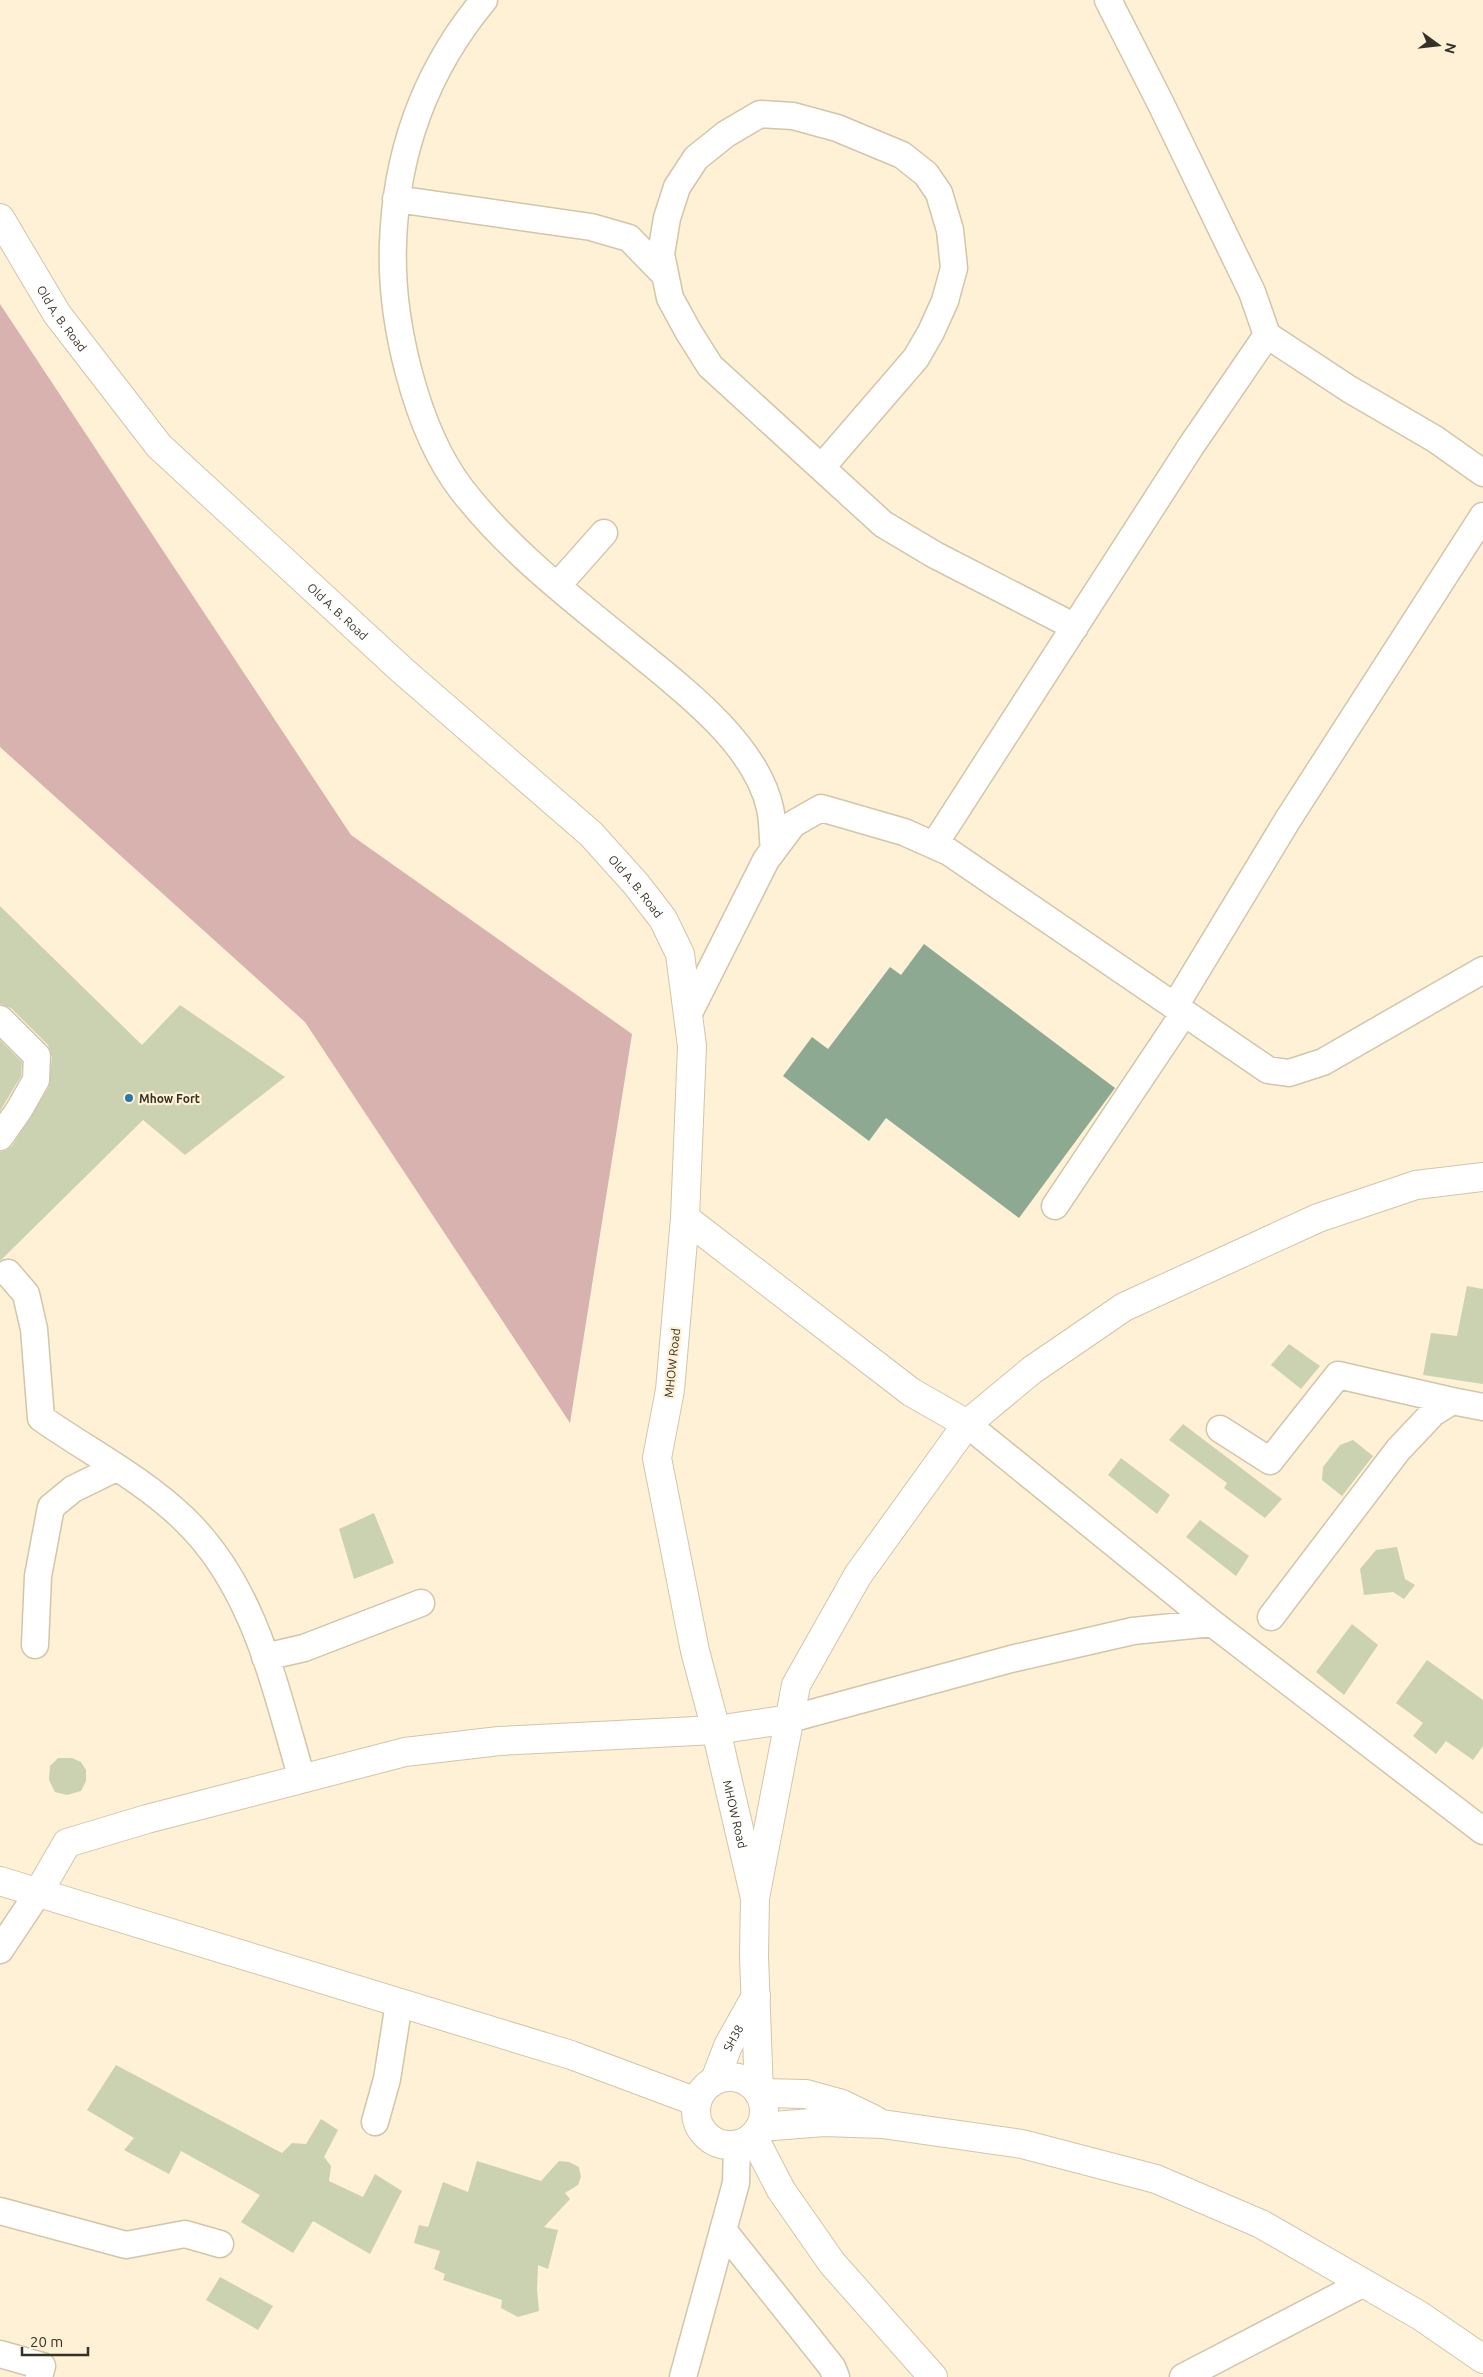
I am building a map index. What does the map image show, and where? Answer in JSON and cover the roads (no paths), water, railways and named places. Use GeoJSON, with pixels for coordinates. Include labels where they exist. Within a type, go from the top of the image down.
{"type":"FeatureCollection","features":[{"type":"Feature","properties":{"kind":"main road","name":"Old A. B. Road"},"geometry":{"type":"LineString","coordinates":[[0,218],[57,314],[159,446],[402,671],[591,834],[636,884],[663,919],[680,954],[685,989]]}},
{"type":"Feature","properties":{"kind":"main road","name":"MHOW Road"},"geometry":{"type":"LineString","coordinates":[[685,989],[692,1046],[686,1218],[670,1390],[657,1458],[694,1651],[716,1730],[755,1898]]}},
{"type":"Feature","properties":{"kind":"main road","name":"SH38"},"geometry":{"type":"LineString","coordinates":[[750,2136],[764,2110],[759,2092],[754,1956],[755,1898],[796,1684],[858,1575],[967,1424],[1032,1370],[1124,1307],[1318,1218],[1416,1185],[1483,1177]]}},
{"type":"Feature","properties":{"kind":"main road"},"geometry":{"type":"LineString","coordinates":[[686,1218],[911,1392],[967,1424]]}},
{"type":"Feature","properties":{"kind":"main road"},"geometry":{"type":"LineString","coordinates":[[38,1893],[67,1843],[147,1819],[405,1752],[499,1742],[716,1730],[790,1719]]}},
{"type":"Feature","properties":{"kind":"main road"},"geometry":{"type":"LineString","coordinates":[[0,1881],[571,2055],[697,2102],[697,2119],[705,2134],[714,2142],[725,2145],[750,2136],[824,2122],[882,2124],[1022,2144],[1156,2179],[1261,2224],[1419,2315],[1483,2359]]}},
{"type":"Feature","properties":{"kind":"main road","name":"SH38"},"geometry":{"type":"LineString","coordinates":[[697,2102],[708,2085],[715,2080],[728,2046],[756,1996]]}},
{"type":"Feature","properties":{"kind":"main road"},"geometry":{"type":"LineString","coordinates":[[715,2080],[735,2077],[744,2080],[759,2092],[806,2094],[842,2104],[882,2124]]}},
{"type":"Feature","properties":{"kind":"main road"},"geometry":{"type":"LineString","coordinates":[[750,2136],[781,2190],[832,2263],[933,2377]]}},
{"type":"Feature","properties":{"kind":"street"},"geometry":{"type":"LineString","coordinates":[[484,0],[452,43],[431,79],[403,156],[396,199],[392,263],[395,298],[404,350],[427,426],[461,488],[506,540],[557,586],[693,698],[726,730],[744,754],[763,788],[771,809],[774,849]]}},
{"type":"Feature","properties":{"kind":"street"},"geometry":{"type":"LineString","coordinates":[[1108,0],[1161,104],[1252,292],[1267,335],[1349,389],[1435,439],[1483,473]]}},
{"type":"Feature","properties":{"kind":"street"},"geometry":{"type":"LineString","coordinates":[[822,467],[916,358],[945,301],[954,268],[950,230],[939,193],[926,174],[902,155],[837,128],[793,116],[760,114],[726,134],[696,158],[677,187],[667,218],[661,254],[670,298],[688,331],[710,366],[883,524],[935,555],[1075,627]]}},
{"type":"Feature","properties":{"kind":"street"},"geometry":{"type":"LineString","coordinates":[[396,199],[591,227],[629,238],[666,275]]}},
{"type":"Feature","properties":{"kind":"street"},"geometry":{"type":"LineString","coordinates":[[934,845],[1191,446],[1267,335]]}},
{"type":"Feature","properties":{"kind":"street"},"geometry":{"type":"LineString","coordinates":[[1055,1206],[1180,1010],[1287,821],[1483,516]]}},
{"type":"Feature","properties":{"kind":"street"},"geometry":{"type":"LineString","coordinates":[[557,586],[604,533]]}},
{"type":"Feature","properties":{"kind":"street"},"geometry":{"type":"LineString","coordinates":[[688,1016],[766,860],[793,824],[821,808],[895,830],[934,845],[974,867],[1268,1070],[1289,1073],[1331,1058],[1483,970]]}},
{"type":"Feature","properties":{"kind":"street"},"geometry":{"type":"LineString","coordinates":[[0,1019],[37,1056],[36,1080],[19,1110],[0,1137]]}},
{"type":"Feature","properties":{"kind":"street"},"geometry":{"type":"LineString","coordinates":[[8,1273],[26,1294],[34,1329],[41,1418],[141,1485],[183,1518],[214,1551],[239,1591],[260,1638],[302,1779]]}},
{"type":"Feature","properties":{"kind":"street"},"geometry":{"type":"LineString","coordinates":[[1220,1428],[1270,1461],[1338,1375],[1483,1407]]}},
{"type":"Feature","properties":{"kind":"street"},"geometry":{"type":"LineString","coordinates":[[1271,1617],[1398,1450],[1433,1413],[1452,1401]]}},
{"type":"Feature","properties":{"kind":"street"},"geometry":{"type":"LineString","coordinates":[[967,1424],[1212,1623],[1483,1831]]}},
{"type":"Feature","properties":{"kind":"street"},"geometry":{"type":"LineString","coordinates":[[35,1645],[38,1576],[51,1507],[73,1490],[116,1468]]}},
{"type":"Feature","properties":{"kind":"street"},"geometry":{"type":"LineString","coordinates":[[265,1657],[304,1648],[421,1603]]}},
{"type":"Feature","properties":{"kind":"street"},"geometry":{"type":"LineString","coordinates":[[790,1719],[1011,1659],[1133,1631],[1212,1623]]}},
{"type":"Feature","properties":{"kind":"street"},"geometry":{"type":"LineString","coordinates":[[0,1950],[38,1893]]}},
{"type":"Feature","properties":{"kind":"street"},"geometry":{"type":"LineString","coordinates":[[375,2122],[387,2078],[399,2003]]}},
{"type":"Feature","properties":{"kind":"street"},"geometry":{"type":"LineString","coordinates":[[683,2377],[750,2136]]}},
{"type":"Feature","properties":{"kind":"street"},"geometry":{"type":"LineString","coordinates":[[0,2211],[126,2245],[185,2234],[220,2244]]}},
{"type":"Feature","properties":{"kind":"street"},"geometry":{"type":"LineString","coordinates":[[723,2230],[832,2367],[836,2377]]}},
{"type":"Feature","properties":{"kind":"street"},"geometry":{"type":"LineString","coordinates":[[1183,2377],[1364,2283]]}},
{"type":"Feature","properties":{"kind":"street"},"geometry":{"type":"LineString","coordinates":[[0,2354],[42,2366],[39,2377]]}},
{"type":"Feature","properties":{"kind":"place","name":"Mhow Fort"},"geometry":{"type":"Point","coordinates":[129,1098]}}]}
